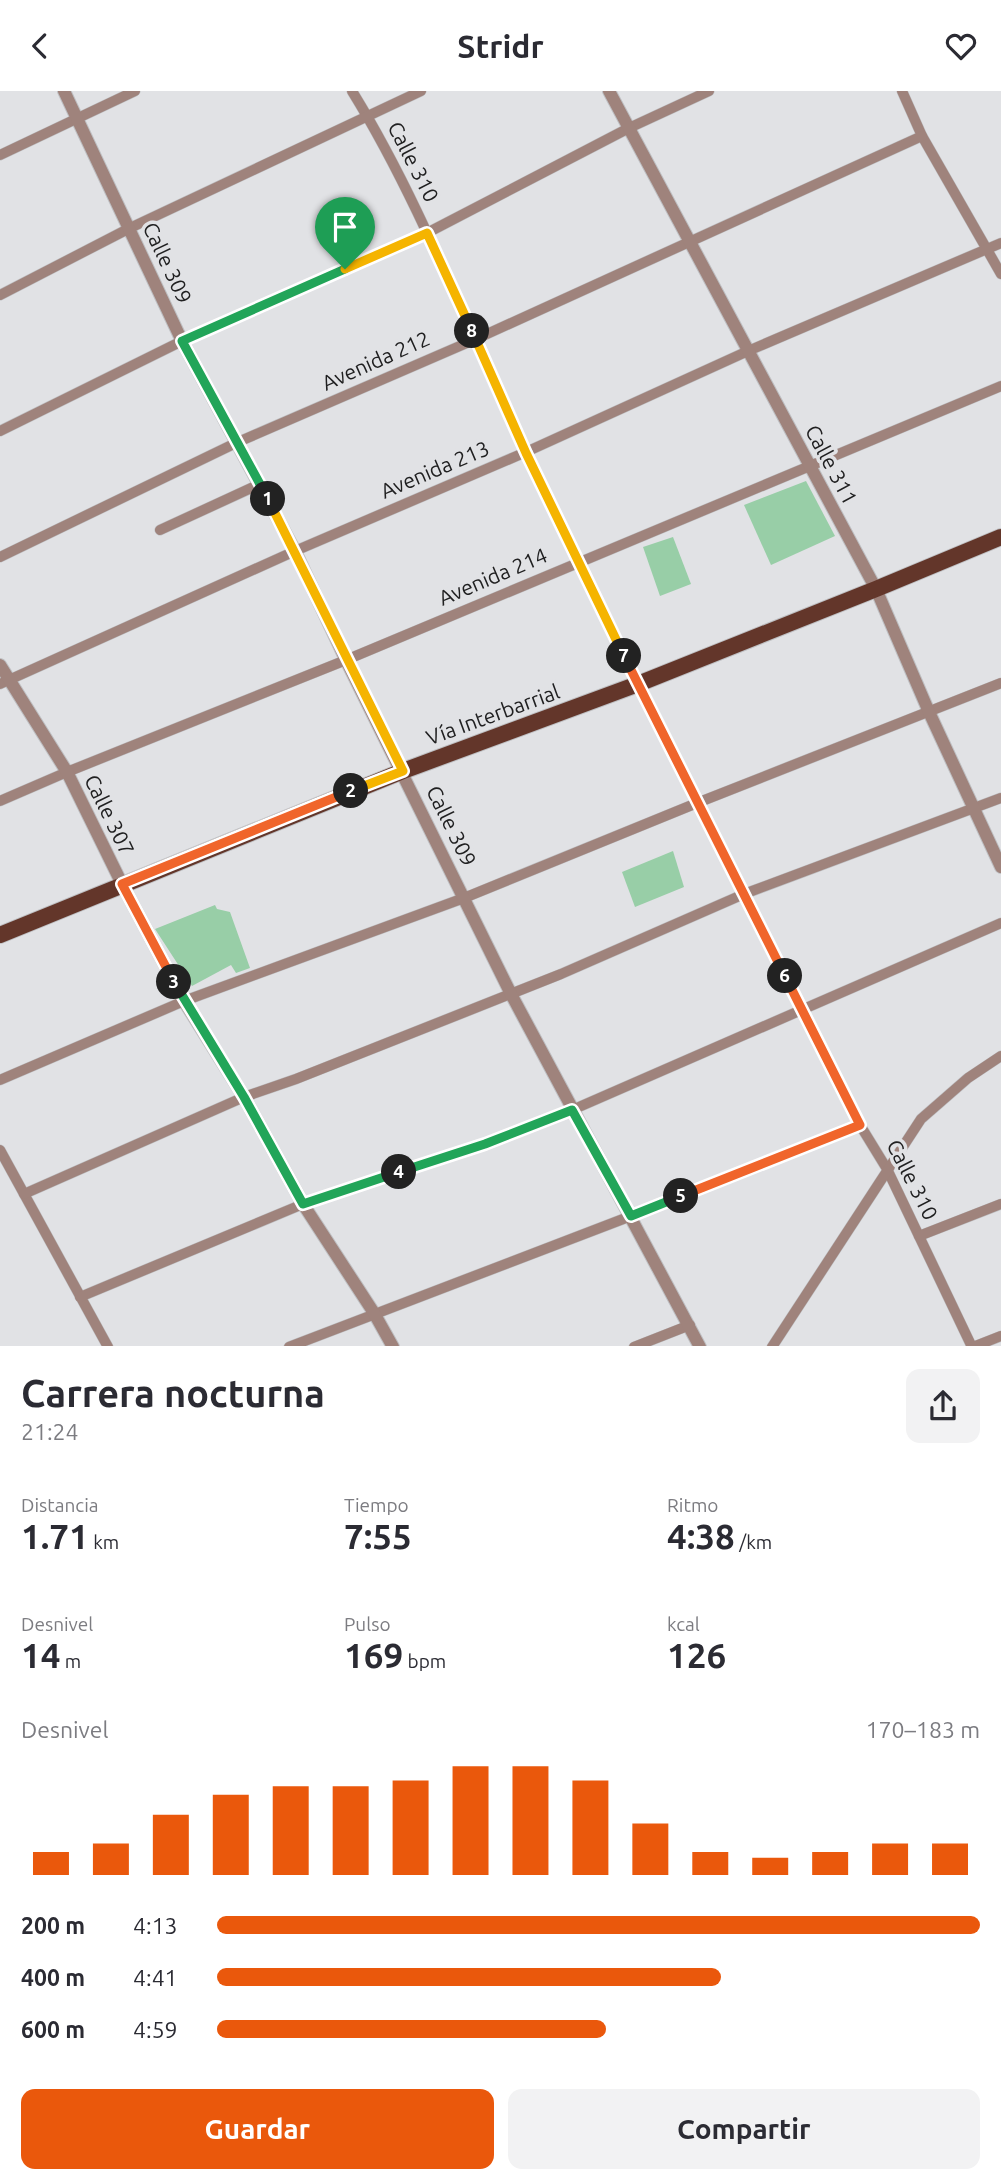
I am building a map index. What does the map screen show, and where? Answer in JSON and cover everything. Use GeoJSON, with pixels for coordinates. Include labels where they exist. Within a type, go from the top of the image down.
{"type":"FeatureCollection","features":[{"type":"Feature","properties":{"kind":"main road","name":"Vía Interbarrial"},"geometry":{"type":"LineString","coordinates":[[0,935],[403,771],[638,684],[1001,537]]}},
{"type":"Feature","properties":{"kind":"street","name":"Calle 309"},"geometry":{"type":"LineString","coordinates":[[64,91],[182,341],[295,551],[511,994],[700,1346]]}},
{"type":"Feature","properties":{"kind":"street"},"geometry":{"type":"LineString","coordinates":[[0,155],[135,91]]}},
{"type":"Feature","properties":{"kind":"street","name":"Calle 310"},"geometry":{"type":"LineString","coordinates":[[352,91],[427,233],[526,453],[638,684],[860,1125],[887,1169],[972,1346]]}},
{"type":"Feature","properties":{"kind":"street"},"geometry":{"type":"LineString","coordinates":[[0,295],[130,228],[421,91]]}},
{"type":"Feature","properties":{"kind":"street","name":"Calle 311"},"geometry":{"type":"LineString","coordinates":[[608,91],[876,589],[929,712],[1001,867]]}},
{"type":"Feature","properties":{"kind":"street"},"geometry":{"type":"LineString","coordinates":[[0,431],[182,341],[427,233],[628,128],[709,91]]}},
{"type":"Feature","properties":{"kind":"street"},"geometry":{"type":"LineString","coordinates":[[901,91],[922,136],[1001,274]]}},
{"type":"Feature","properties":{"kind":"street","name":"Avenida 212"},"geometry":{"type":"LineString","coordinates":[[0,558],[238,442],[476,339],[922,136]]}},
{"type":"Feature","properties":{"kind":"street","name":"Avenida 213"},"geometry":{"type":"LineString","coordinates":[[5,682],[295,551],[526,453],[748,351],[1001,243]]}},
{"type":"Feature","properties":{"kind":"street","name":"Avenida 214"},"geometry":{"type":"LineString","coordinates":[[0,801],[346,660],[1001,386]]}},
{"type":"Feature","properties":{"kind":"street"},"geometry":{"type":"LineString","coordinates":[[160,530],[260,484]]}},
{"type":"Feature","properties":{"kind":"street","name":"Calle 307"},"geometry":{"type":"LineString","coordinates":[[0,665],[5,682],[66,772],[184,1001],[244,1097],[303,1204],[393,1346]]}},
{"type":"Feature","properties":{"kind":"street"},"geometry":{"type":"LineString","coordinates":[[0,1080],[184,1001],[464,898],[1001,683]]}},
{"type":"Feature","properties":{"kind":"street"},"geometry":{"type":"LineString","coordinates":[[24,1194],[244,1097],[511,994],[744,894],[1001,797]]}},
{"type":"Feature","properties":{"kind":"street"},"geometry":{"type":"LineString","coordinates":[[80,1297],[303,1204],[485,1144],[572,1110],[1001,923]]}},
{"type":"Feature","properties":{"kind":"street"},"geometry":{"type":"LineString","coordinates":[[772,1346],[921,1119],[968,1078],[1001,1056]]}},
{"type":"Feature","properties":{"kind":"street"},"geometry":{"type":"LineString","coordinates":[[289,1346],[631,1216],[860,1125]]}},
{"type":"Feature","properties":{"kind":"street"},"geometry":{"type":"LineString","coordinates":[[0,1150],[108,1346]]}},
{"type":"Feature","properties":{"kind":"street"},"geometry":{"type":"LineString","coordinates":[[919,1236],[1001,1203]]}},
{"type":"Feature","properties":{"kind":"street"},"geometry":{"type":"LineString","coordinates":[[634,1346],[690,1325]]}},
{"type":"Feature","properties":{"kind":"street"},"geometry":{"type":"LineString","coordinates":[[972,1346],[1001,1336]]}},
{"type":"Feature","properties":{"kind":"green space"},"geometry":{"type":"Polygon","coordinates":[[[806,481],[835,536],[771,565],[744,505],[806,481]]]}},
{"type":"Feature","properties":{"kind":"green space"},"geometry":{"type":"Polygon","coordinates":[[[673,537],[691,584],[660,596],[643,547],[673,537]]]}},
{"type":"Feature","properties":{"kind":"green space"},"geometry":{"type":"Polygon","coordinates":[[[673,851],[684,887],[635,907],[622,872],[673,851]]]}},
{"type":"Feature","properties":{"kind":"green space"},"geometry":{"type":"Polygon","coordinates":[[[215,905],[217,909],[230,912],[250,968],[236,973],[231,965],[192,986],[155,929],[215,905]]]}},
{"type":"Feature","properties":{"kind":"route"},"geometry":{"type":"LineString","coordinates":[[427,233],[526,453],[638,684],[860,1125],[631,1216],[572,1110],[485,1144],[303,1204],[244,1097],[184,1001],[122,884],[403,771],[346,660],[295,551],[182,341],[345,269],[427,233]]}}]}
